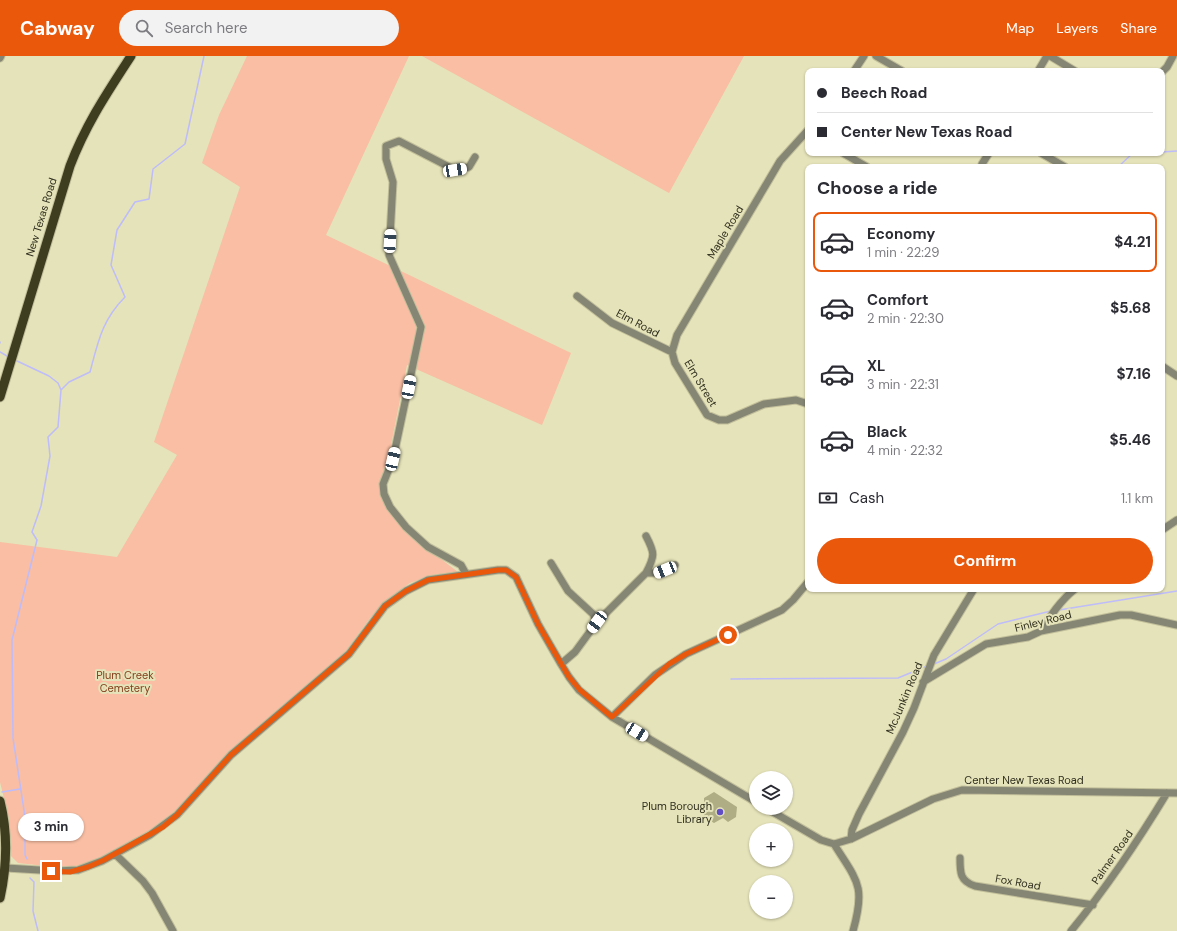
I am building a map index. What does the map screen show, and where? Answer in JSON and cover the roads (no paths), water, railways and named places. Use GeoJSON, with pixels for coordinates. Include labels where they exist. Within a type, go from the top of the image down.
{"type":"FeatureCollection","features":[{"type":"Feature","properties":{"kind":"main road","name":"New Texas Road"},"geometry":{"type":"LineString","coordinates":[[0,397],[70,166],[79,141],[95,111],[131,56]]}},
{"type":"Feature","properties":{"kind":"main road"},"geometry":{"type":"LineString","coordinates":[[0,801],[6,839],[6,868],[0,898]]}},
{"type":"Feature","properties":{"kind":"street"},"geometry":{"type":"LineString","coordinates":[[856,68],[864,56]]}},
{"type":"Feature","properties":{"kind":"street"},"geometry":{"type":"LineString","coordinates":[[876,56],[897,68]]}},
{"type":"Feature","properties":{"kind":"street"},"geometry":{"type":"LineString","coordinates":[[1040,68],[1048,56],[1069,68]]}},
{"type":"Feature","properties":{"kind":"street"},"geometry":{"type":"LineString","coordinates":[[1165,69],[1173,56]]}},
{"type":"Feature","properties":{"kind":"street","name":"Maple Road"},"geometry":{"type":"LineString","coordinates":[[672,352],[677,335],[780,161],[805,134]]}},
{"type":"Feature","properties":{"kind":"street"},"geometry":{"type":"LineString","coordinates":[[466,574],[461,565],[428,547],[406,527],[390,507],[384,494],[383,484],[395,452],[421,327],[389,255],[393,182],[386,159],[386,146],[399,141],[455,170],[469,167],[475,157]]}},
{"type":"Feature","properties":{"kind":"street"},"geometry":{"type":"LineString","coordinates":[[848,156],[863,164]]}},
{"type":"Feature","properties":{"kind":"street"},"geometry":{"type":"LineString","coordinates":[[982,164],[987,156]]}},
{"type":"Feature","properties":{"kind":"street"},"geometry":{"type":"LineString","coordinates":[[1047,156],[1060,164]]}},
{"type":"Feature","properties":{"kind":"street","name":"Elm Road"},"geometry":{"type":"LineString","coordinates":[[577,296],[612,323],[672,352]]}},
{"type":"Feature","properties":{"kind":"street","name":"Elm Street"},"geometry":{"type":"LineString","coordinates":[[672,352],[675,363],[707,416],[719,420],[727,420],[764,404],[796,400],[805,403]]}},
{"type":"Feature","properties":{"kind":"street"},"geometry":{"type":"LineString","coordinates":[[1165,368],[1177,376]]}},
{"type":"Feature","properties":{"kind":"street"},"geometry":{"type":"LineString","coordinates":[[1165,528],[1177,520]]}},
{"type":"Feature","properties":{"kind":"street"},"geometry":{"type":"LineString","coordinates":[[560,664],[575,652],[597,622],[646,573],[654,555],[653,548],[646,536]]}},
{"type":"Feature","properties":{"kind":"street"},"geometry":{"type":"LineString","coordinates":[[550,562],[563,586],[593,614],[597,622]]}},
{"type":"Feature","properties":{"kind":"street"},"geometry":{"type":"LineString","coordinates":[[646,573],[658,573],[675,565]]}},
{"type":"Feature","properties":{"kind":"street"},"geometry":{"type":"LineString","coordinates":[[6,868],[70,872],[88,867],[150,835],[177,815],[231,755],[349,654],[385,606],[406,591],[428,580],[498,570],[506,570],[516,577],[538,624],[560,664],[580,690],[612,717],[749,798]]}},
{"type":"Feature","properties":{"kind":"street"},"geometry":{"type":"LineString","coordinates":[[612,717],[669,664],[686,654],[782,610],[805,586]]}},
{"type":"Feature","properties":{"kind":"street","name":"McJunkin Road"},"geometry":{"type":"LineString","coordinates":[[851,840],[852,830],[859,814],[903,732],[914,708],[934,655],[972,592]]}},
{"type":"Feature","properties":{"kind":"street"},"geometry":{"type":"LineString","coordinates":[[1041,631],[1053,612],[1064,598],[1071,592]]}},
{"type":"Feature","properties":{"kind":"street","name":"Finley Road"},"geometry":{"type":"LineString","coordinates":[[923,682],[986,644],[1028,637],[1041,631],[1120,615],[1131,615],[1177,625]]}},
{"type":"Feature","properties":{"kind":"street","name":"Center New Texas Road"},"geometry":{"type":"LineString","coordinates":[[834,844],[851,840],[933,799],[962,790],[1177,793]]}},
{"type":"Feature","properties":{"kind":"street","name":"Palmer Road"},"geometry":{"type":"LineString","coordinates":[[1071,931],[1093,905],[1145,829],[1167,793]]}},
{"type":"Feature","properties":{"kind":"street"},"geometry":{"type":"LineString","coordinates":[[778,815],[821,840],[834,844],[855,876],[859,886],[860,898],[854,931]]}},
{"type":"Feature","properties":{"kind":"street"},"geometry":{"type":"LineString","coordinates":[[115,854],[147,887],[173,931]]}},
{"type":"Feature","properties":{"kind":"street","name":"Fox Road"},"geometry":{"type":"LineString","coordinates":[[960,858],[962,877],[965,881],[975,886],[1093,905]]}},
{"type":"Feature","properties":{"kind":"waterway"},"geometry":{"type":"LineString","coordinates":[[61,390],[69,382],[90,372],[106,323],[111,314],[125,297],[111,265],[117,230],[135,202],[149,199],[153,169],[185,144],[204,56]]}},
{"type":"Feature","properties":{"kind":"waterway"},"geometry":{"type":"LineString","coordinates":[[1165,152],[1177,151]]}},
{"type":"Feature","properties":{"kind":"waterway"},"geometry":{"type":"LineString","coordinates":[[1121,164],[1130,156]]}},
{"type":"Feature","properties":{"kind":"waterway"},"geometry":{"type":"LineString","coordinates":[[0,352],[7,356]]}},
{"type":"Feature","properties":{"kind":"waterway"},"geometry":{"type":"LineString","coordinates":[[15,360],[49,376],[58,383],[61,390],[58,427],[48,437],[50,456],[41,506],[32,532],[37,540],[12,640],[13,738],[25,817],[25,855],[27,859]]}},
{"type":"Feature","properties":{"kind":"waterway"},"geometry":{"type":"LineString","coordinates":[[1059,610],[1177,591]]}},
{"type":"Feature","properties":{"kind":"waterway"},"geometry":{"type":"LineString","coordinates":[[934,664],[946,659],[998,624],[1051,611]]}},
{"type":"Feature","properties":{"kind":"waterway"},"geometry":{"type":"LineString","coordinates":[[731,679],[898,678],[927,666]]}},
{"type":"Feature","properties":{"kind":"waterway"},"geometry":{"type":"LineString","coordinates":[[2,792],[20,789]]}},
{"type":"Feature","properties":{"kind":"waterway"},"geometry":{"type":"LineString","coordinates":[[30,878],[34,882],[33,911],[38,931]]}},
{"type":"Feature","properties":{"kind":"place","name":"Plum Borough Library"},"geometry":{"type":"Point","coordinates":[720,812]}},
{"type":"Feature","properties":{"kind":"park label","name":"Plum Creek Cemetery"},"geometry":{"type":"Point","coordinates":[125,681]}}]}
